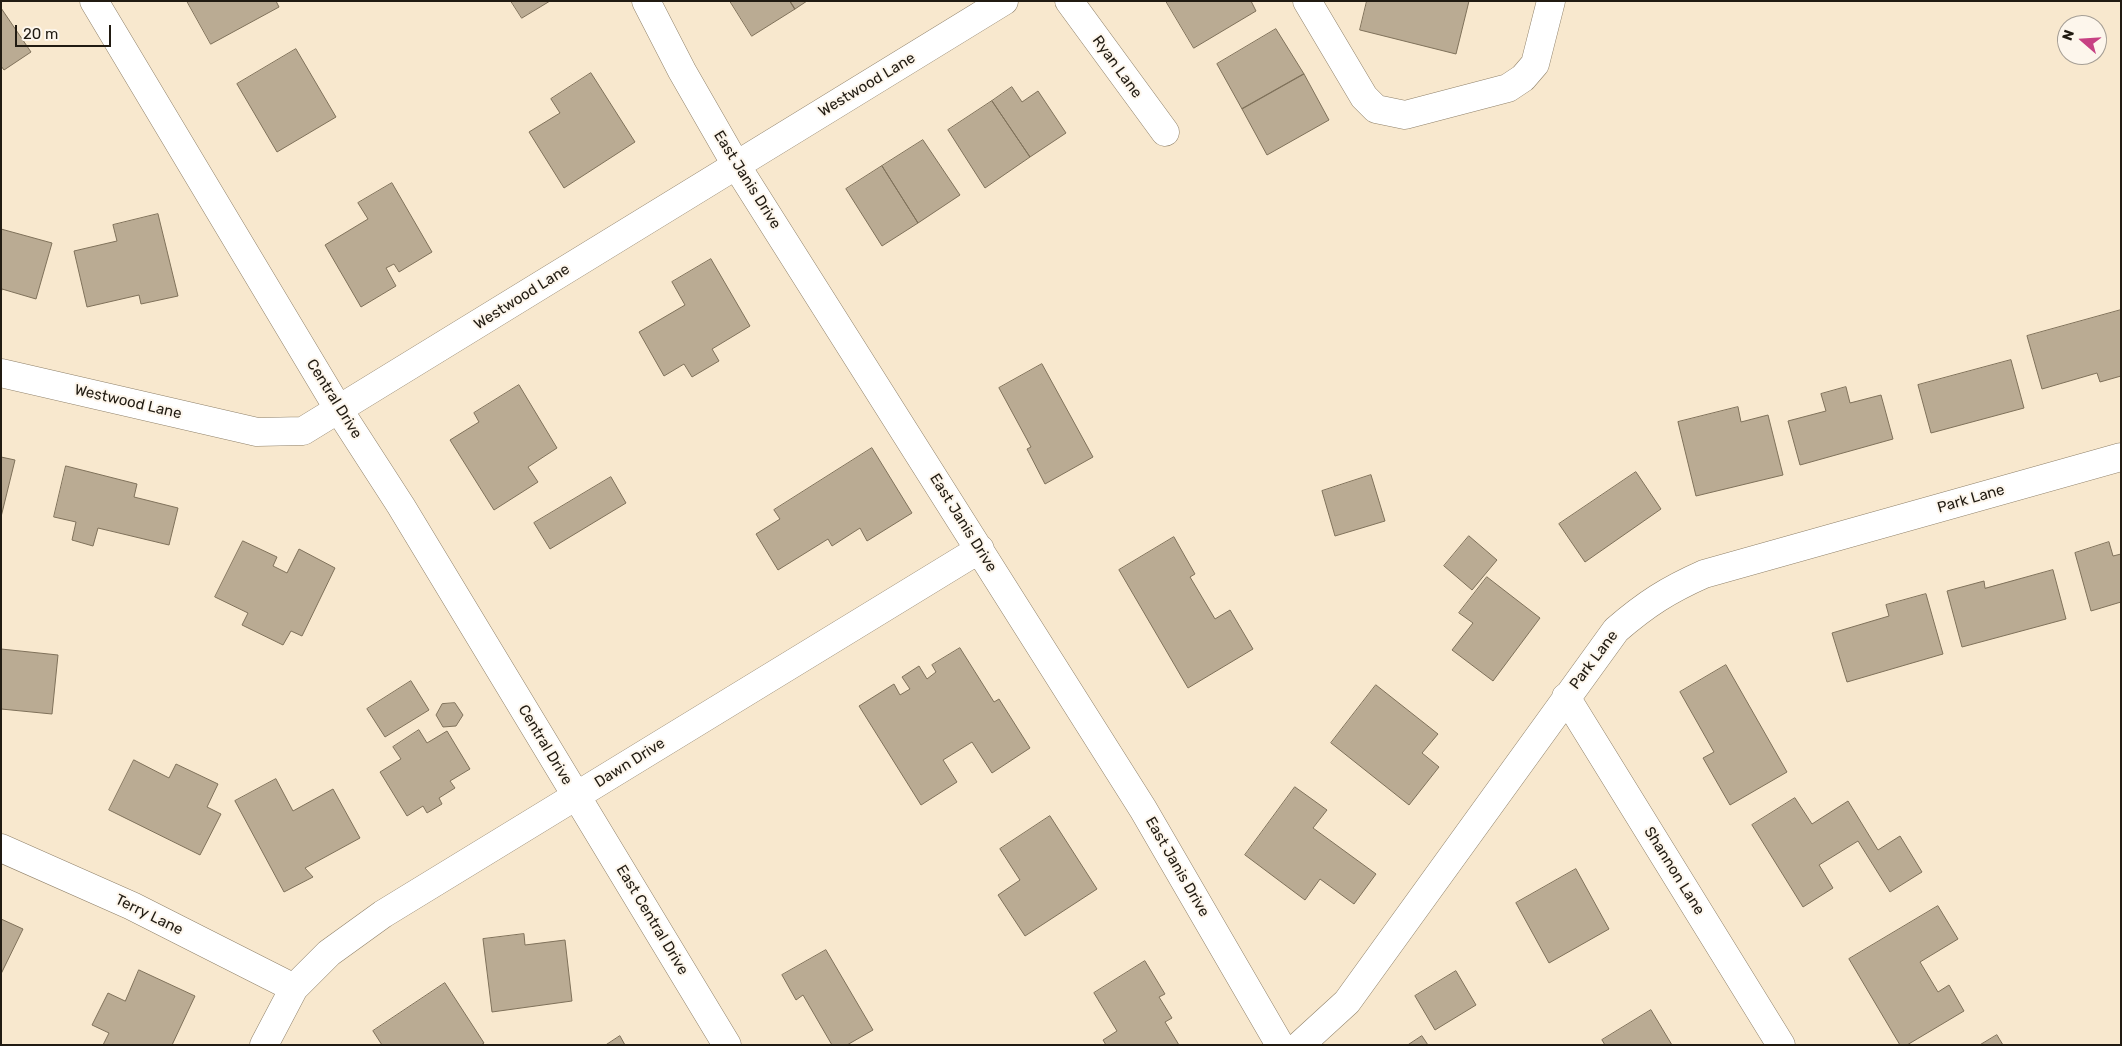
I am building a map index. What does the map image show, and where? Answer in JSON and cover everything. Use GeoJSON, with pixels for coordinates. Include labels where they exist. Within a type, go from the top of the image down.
{"type":"FeatureCollection","features":[{"type":"Feature","properties":{"kind":"street","name":"Central Drive"},"geometry":{"type":"LineString","coordinates":[[94,1],[340,410],[406,515],[576,796]]}},
{"type":"Feature","properties":{"kind":"street","name":"East Janis Drive"},"geometry":{"type":"LineString","coordinates":[[646,1],[682,71],[736,165],[1143,809],[1280,1045]]}},
{"type":"Feature","properties":{"kind":"street","name":"Westwood Lane"},"geometry":{"type":"LineString","coordinates":[[1,373],[257,432],[303,431],[1004,1]]}},
{"type":"Feature","properties":{"kind":"street","name":"Ryan Lane"},"geometry":{"type":"LineString","coordinates":[[1069,1],[1165,132]]}},
{"type":"Feature","properties":{"kind":"street"},"geometry":{"type":"LineString","coordinates":[[1307,1],[1364,97],[1376,109],[1405,115],[1508,88],[1523,78],[1535,64],[1551,1]]}},
{"type":"Feature","properties":{"kind":"street","name":"Park Lane"},"geometry":{"type":"LineString","coordinates":[[1300,1045],[1347,1002],[1616,630],[1646,604],[1680,584],[1704,574],[2121,457]]}},
{"type":"Feature","properties":{"kind":"street","name":"Dawn Drive"},"geometry":{"type":"LineString","coordinates":[[264,1045],[294,988],[329,952],[383,914],[980,549]]}},
{"type":"Feature","properties":{"kind":"street","name":"Shannon Lane"},"geometry":{"type":"LineString","coordinates":[[1566,698],[1782,1045]]}},
{"type":"Feature","properties":{"kind":"street","name":"East Central Drive"},"geometry":{"type":"LineString","coordinates":[[576,796],[727,1045]]}},
{"type":"Feature","properties":{"kind":"street","name":"Terry Lane"},"geometry":{"type":"LineString","coordinates":[[1,848],[132,906],[294,988]]}},
{"type":"Feature","properties":{"kind":"building"},"geometry":{"type":"Polygon","coordinates":[[[187,1],[276,1],[279,7],[211,44],[187,1]]]}},
{"type":"Feature","properties":{"kind":"building"},"geometry":{"type":"Polygon","coordinates":[[[511,1],[550,1],[522,18],[511,1]]]}},
{"type":"Feature","properties":{"kind":"building"},"geometry":{"type":"Polygon","coordinates":[[[730,1],[790,1],[795,9],[752,36],[730,1]]]}},
{"type":"Feature","properties":{"kind":"building"},"geometry":{"type":"Polygon","coordinates":[[[790,1],[807,1],[795,9],[790,1]]]}},
{"type":"Feature","properties":{"kind":"building"},"geometry":{"type":"Polygon","coordinates":[[[1166,1],[1251,1],[1256,11],[1194,48],[1166,1]]]}},
{"type":"Feature","properties":{"kind":"building"},"geometry":{"type":"Polygon","coordinates":[[[1367,1],[1469,1],[1456,54],[1360,30],[1367,1]]]}},
{"type":"Feature","properties":{"kind":"building"},"geometry":{"type":"Polygon","coordinates":[[[1,8],[31,52],[4,70],[1,66],[1,8]]]}},
{"type":"Feature","properties":{"kind":"building"},"geometry":{"type":"Polygon","coordinates":[[[1276,29],[1304,74],[1242,109],[1217,64],[1276,29]]]}},
{"type":"Feature","properties":{"kind":"building"},"geometry":{"type":"Polygon","coordinates":[[[296,49],[336,117],[277,152],[237,84],[296,49]]]}},
{"type":"Feature","properties":{"kind":"building"},"geometry":{"type":"Polygon","coordinates":[[[591,73],[635,142],[564,188],[529,132],[560,113],[551,99],[591,73]]]}},
{"type":"Feature","properties":{"kind":"building"},"geometry":{"type":"Polygon","coordinates":[[[1304,74],[1329,120],[1267,155],[1242,109],[1304,74]]]}},
{"type":"Feature","properties":{"kind":"building"},"geometry":{"type":"Polygon","coordinates":[[[1012,87],[1022,102],[1038,91],[1066,133],[1030,157],[992,101],[1012,87]]]}},
{"type":"Feature","properties":{"kind":"building"},"geometry":{"type":"Polygon","coordinates":[[[992,101],[1030,157],[985,188],[948,130],[992,101]]]}},
{"type":"Feature","properties":{"kind":"building"},"geometry":{"type":"Polygon","coordinates":[[[923,140],[960,195],[918,223],[882,166],[923,140]]]}},
{"type":"Feature","properties":{"kind":"building"},"geometry":{"type":"Polygon","coordinates":[[[882,166],[918,223],[882,246],[846,189],[882,166]]]}},
{"type":"Feature","properties":{"kind":"building"},"geometry":{"type":"Polygon","coordinates":[[[392,183],[432,252],[399,272],[394,264],[386,268],[396,286],[361,307],[325,245],[368,219],[358,203],[392,183]]]}},
{"type":"Feature","properties":{"kind":"building"},"geometry":{"type":"Polygon","coordinates":[[[158,214],[178,296],[141,304],[139,295],[87,307],[74,251],[117,241],[113,225],[158,214]]]}},
{"type":"Feature","properties":{"kind":"building"},"geometry":{"type":"Polygon","coordinates":[[[1,229],[52,243],[36,299],[2,289],[1,293],[1,229]]]}},
{"type":"Feature","properties":{"kind":"building"},"geometry":{"type":"Polygon","coordinates":[[[711,259],[750,326],[712,349],[719,361],[692,377],[684,364],[664,376],[639,332],[685,305],[672,282],[711,259]]]}},
{"type":"Feature","properties":{"kind":"building"},"geometry":{"type":"Polygon","coordinates":[[[2121,310],[2121,376],[2100,382],[2097,373],[2042,389],[2027,336],[2121,310]]]}},
{"type":"Feature","properties":{"kind":"building"},"geometry":{"type":"Polygon","coordinates":[[[2011,360],[2024,408],[1931,433],[1918,385],[2011,360]]]}},
{"type":"Feature","properties":{"kind":"building"},"geometry":{"type":"Polygon","coordinates":[[[1042,364],[1093,457],[1045,484],[1027,449],[1031,447],[999,388],[1042,364]]]}},
{"type":"Feature","properties":{"kind":"building"},"geometry":{"type":"Polygon","coordinates":[[[519,385],[557,448],[528,467],[538,482],[494,510],[450,440],[479,422],[474,413],[519,385]]]}},
{"type":"Feature","properties":{"kind":"building"},"geometry":{"type":"Polygon","coordinates":[[[1846,387],[1850,403],[1881,395],[1893,439],[1800,465],[1788,421],[1826,411],[1821,394],[1846,387]]]}},
{"type":"Feature","properties":{"kind":"building"},"geometry":{"type":"Polygon","coordinates":[[[1738,407],[1741,422],[1768,415],[1783,475],[1696,496],[1678,422],[1738,407]]]}},
{"type":"Feature","properties":{"kind":"building"},"geometry":{"type":"Polygon","coordinates":[[[872,448],[912,513],[867,541],[860,528],[832,546],[828,539],[778,570],[756,534],[780,519],[774,510],[872,448]]]}},
{"type":"Feature","properties":{"kind":"building"},"geometry":{"type":"Polygon","coordinates":[[[1,457],[15,460],[1,517],[1,457]]]}},
{"type":"Feature","properties":{"kind":"building"},"geometry":{"type":"Polygon","coordinates":[[[66,466],[137,484],[134,497],[178,508],[169,545],[98,528],[93,546],[72,540],[76,522],[54,517],[66,466]]]}},
{"type":"Feature","properties":{"kind":"building"},"geometry":{"type":"Polygon","coordinates":[[[1636,472],[1661,509],[1585,562],[1559,524],[1636,472]]]}},
{"type":"Feature","properties":{"kind":"building"},"geometry":{"type":"Polygon","coordinates":[[[1371,475],[1385,521],[1335,536],[1322,491],[1371,475]]]}},
{"type":"Feature","properties":{"kind":"building"},"geometry":{"type":"Polygon","coordinates":[[[611,477],[626,503],[550,549],[534,523],[611,477]]]}},
{"type":"Feature","properties":{"kind":"building"},"geometry":{"type":"Polygon","coordinates":[[[1469,536],[1497,560],[1472,590],[1444,566],[1469,536]]]}},
{"type":"Feature","properties":{"kind":"building"},"geometry":{"type":"Polygon","coordinates":[[[1174,537],[1195,574],[1190,577],[1215,619],[1230,610],[1253,649],[1188,688],[1119,570],[1174,537]]]}},
{"type":"Feature","properties":{"kind":"building"},"geometry":{"type":"Polygon","coordinates":[[[243,541],[277,557],[273,566],[287,573],[299,549],[335,568],[302,636],[291,631],[283,645],[242,625],[248,613],[215,597],[243,541]]]}},
{"type":"Feature","properties":{"kind":"building"},"geometry":{"type":"Polygon","coordinates":[[[2109,542],[2113,556],[2121,554],[2121,602],[2091,611],[2075,553],[2109,542]]]}},
{"type":"Feature","properties":{"kind":"building"},"geometry":{"type":"Polygon","coordinates":[[[2053,570],[2066,619],[1962,647],[1947,591],[1984,581],[1985,588],[2053,570]]]}},
{"type":"Feature","properties":{"kind":"building"},"geometry":{"type":"Polygon","coordinates":[[[1487,577],[1540,618],[1493,681],[1452,650],[1473,623],[1459,613],[1487,577]]]}},
{"type":"Feature","properties":{"kind":"building"},"geometry":{"type":"Polygon","coordinates":[[[1926,594],[1943,654],[1847,682],[1832,633],[1889,616],[1886,605],[1926,594]]]}},
{"type":"Feature","properties":{"kind":"building"},"geometry":{"type":"Polygon","coordinates":[[[960,648],[994,702],[999,699],[1030,748],[992,773],[972,742],[943,760],[957,782],[921,805],[859,706],[894,684],[900,695],[910,689],[902,677],[919,666],[927,679],[936,672],[932,665],[960,648]]]}},
{"type":"Feature","properties":{"kind":"building"},"geometry":{"type":"Polygon","coordinates":[[[1,649],[58,655],[52,714],[1,709],[1,649]]]}},
{"type":"Feature","properties":{"kind":"building"},"geometry":{"type":"Polygon","coordinates":[[[1726,665],[1787,772],[1730,805],[1703,758],[1714,752],[1680,692],[1726,665]]]}},
{"type":"Feature","properties":{"kind":"building"},"geometry":{"type":"Polygon","coordinates":[[[411,681],[429,710],[385,737],[367,709],[411,681]]]}},
{"type":"Feature","properties":{"kind":"building"},"geometry":{"type":"Polygon","coordinates":[[[1376,685],[1438,734],[1422,753],[1439,767],[1409,805],[1331,743],[1376,685]]]}},
{"type":"Feature","properties":{"kind":"building"},"geometry":{"type":"Polygon","coordinates":[[[455,703],[463,715],[456,726],[443,727],[436,715],[442,704],[455,703]]]}},
{"type":"Feature","properties":{"kind":"building"},"geometry":{"type":"Polygon","coordinates":[[[419,730],[427,743],[447,731],[470,769],[450,781],[455,788],[439,798],[442,804],[427,813],[423,806],[407,816],[380,772],[401,759],[393,747],[419,730]]]}},
{"type":"Feature","properties":{"kind":"building"},"geometry":{"type":"Polygon","coordinates":[[[134,760],[169,778],[176,764],[218,784],[207,807],[221,814],[200,855],[109,810],[134,760]]]}},
{"type":"Feature","properties":{"kind":"building"},"geometry":{"type":"Polygon","coordinates":[[[276,779],[293,811],[333,789],[360,838],[305,868],[313,877],[284,892],[235,801],[276,779]]]}},
{"type":"Feature","properties":{"kind":"building"},"geometry":{"type":"Polygon","coordinates":[[[1295,787],[1327,810],[1313,828],[1376,874],[1354,904],[1320,879],[1305,900],[1245,855],[1295,787]]]}},
{"type":"Feature","properties":{"kind":"building"},"geometry":{"type":"Polygon","coordinates":[[[1795,798],[1812,824],[1848,801],[1878,850],[1900,836],[1922,872],[1890,892],[1858,841],[1819,865],[1833,888],[1803,907],[1752,825],[1795,798]]]}},
{"type":"Feature","properties":{"kind":"building"},"geometry":{"type":"Polygon","coordinates":[[[1050,816],[1097,889],[1025,936],[998,895],[1020,880],[1000,849],[1050,816]]]}},
{"type":"Feature","properties":{"kind":"building"},"geometry":{"type":"Polygon","coordinates":[[[1576,869],[1609,929],[1549,963],[1516,903],[1576,869]]]}},
{"type":"Feature","properties":{"kind":"building"},"geometry":{"type":"Polygon","coordinates":[[[1938,906],[1958,939],[1920,962],[1938,992],[1949,985],[1964,1011],[1907,1045],[1900,1045],[1849,959],[1938,906]]]}},
{"type":"Feature","properties":{"kind":"building"},"geometry":{"type":"Polygon","coordinates":[[[1,919],[23,929],[1,974],[1,919]]]}},
{"type":"Feature","properties":{"kind":"building"},"geometry":{"type":"Polygon","coordinates":[[[524,934],[525,945],[565,940],[572,1001],[492,1012],[483,939],[524,934]]]}},
{"type":"Feature","properties":{"kind":"building"},"geometry":{"type":"Polygon","coordinates":[[[826,950],[873,1030],[847,1045],[832,1045],[803,995],[796,1000],[782,975],[826,950]]]}},
{"type":"Feature","properties":{"kind":"building"},"geometry":{"type":"Polygon","coordinates":[[[1145,961],[1165,994],[1159,997],[1172,1018],[1165,1022],[1179,1045],[1106,1045],[1103,1040],[1117,1031],[1094,993],[1145,961]]]}},
{"type":"Feature","properties":{"kind":"building"},"geometry":{"type":"Polygon","coordinates":[[[139,970],[195,996],[172,1045],[103,1045],[109,1033],[92,1025],[108,993],[125,1001],[139,970]]]}},
{"type":"Feature","properties":{"kind":"building"},"geometry":{"type":"Polygon","coordinates":[[[1456,971],[1476,1005],[1435,1030],[1415,996],[1456,971]]]}},
{"type":"Feature","properties":{"kind":"building"},"geometry":{"type":"Polygon","coordinates":[[[445,983],[484,1043],[481,1045],[382,1045],[373,1031],[445,983]]]}},
{"type":"Feature","properties":{"kind":"building"},"geometry":{"type":"Polygon","coordinates":[[[1651,1010],[1672,1045],[1605,1045],[1602,1040],[1651,1010]]]}},
{"type":"Feature","properties":{"kind":"building"},"geometry":{"type":"Polygon","coordinates":[[[1997,1035],[2003,1045],[1980,1045],[1997,1035]]]}},
{"type":"Feature","properties":{"kind":"building"},"geometry":{"type":"Polygon","coordinates":[[[620,1036],[625,1045],[606,1045],[620,1036]]]}},
{"type":"Feature","properties":{"kind":"building"},"geometry":{"type":"Polygon","coordinates":[[[1422,1036],[1428,1045],[1408,1045],[1422,1036]]]}}]}
